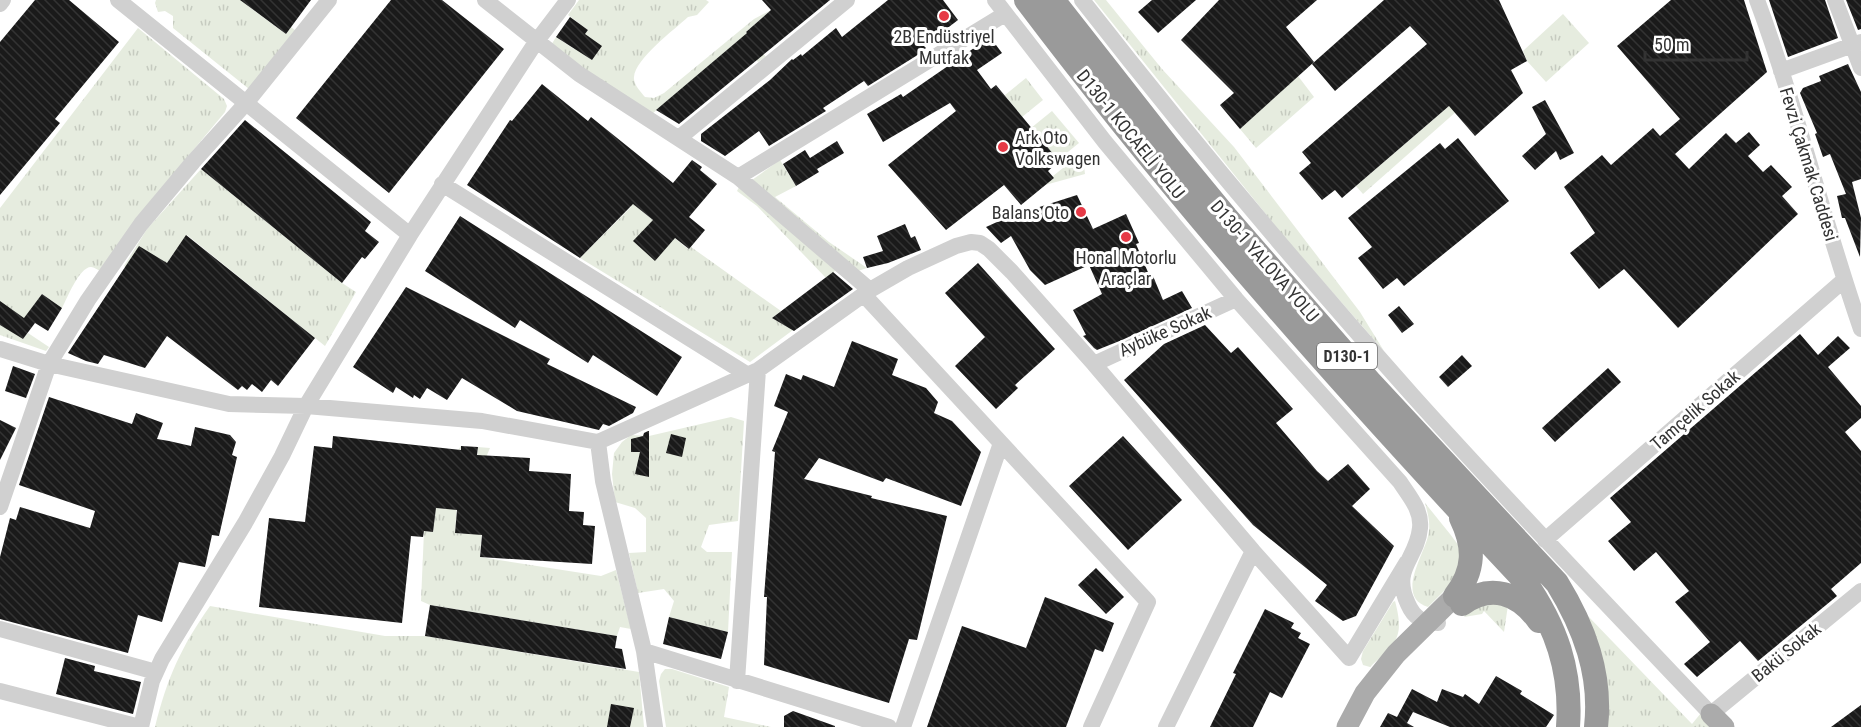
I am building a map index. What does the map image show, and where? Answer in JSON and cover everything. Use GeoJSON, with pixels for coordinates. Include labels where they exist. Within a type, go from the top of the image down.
{"type":"FeatureCollection","features":[{"type":"Feature","properties":{"kind":"highway","name":"D130-1 KOCAELİ YOLU"},"geometry":{"type":"LineString","coordinates":[[1026,0],[1076,66],[1208,229],[1280,313],[1456,508]]}},
{"type":"Feature","properties":{"kind":"highway","name":"D130-1 YALOVA YOLU"},"geometry":{"type":"LineString","coordinates":[[1053,0],[1170,149],[1234,225],[1369,381],[1557,583],[1582,630],[1594,668],[1596,727]]}},
{"type":"Feature","properties":{"kind":"highway"},"geometry":{"type":"LineString","coordinates":[[1456,508],[1468,533],[1472,551],[1467,578],[1459,600]]}},
{"type":"Feature","properties":{"kind":"highway","name":"D130-1"},"geometry":{"type":"LineString","coordinates":[[1456,508],[1528,586],[1550,622],[1564,662],[1568,686],[1568,727]]}},
{"type":"Feature","properties":{"kind":"highway"},"geometry":{"type":"LineString","coordinates":[[1459,600],[1481,594],[1505,593],[1515,598],[1536,617],[1564,662]]}},
{"type":"Feature","properties":{"kind":"main road"},"geometry":{"type":"LineString","coordinates":[[1358,727],[1375,696],[1401,662],[1435,623],[1459,600]]}},
{"type":"Feature","properties":{"kind":"main road"},"geometry":{"type":"LineString","coordinates":[[1347,727],[1365,693],[1396,654],[1435,623]]}},
{"type":"Feature","properties":{"kind":"street"},"geometry":{"type":"LineString","coordinates":[[0,4],[3,0]]}},
{"type":"Feature","properties":{"kind":"street"},"geometry":{"type":"LineString","coordinates":[[118,0],[410,235]]}},
{"type":"Feature","properties":{"kind":"street"},"geometry":{"type":"LineString","coordinates":[[0,507],[49,364],[88,300],[141,224],[247,102],[329,0]]}},
{"type":"Feature","properties":{"kind":"street"},"geometry":{"type":"LineString","coordinates":[[485,0],[579,74],[738,177],[867,293],[1148,602],[1091,727]]}},
{"type":"Feature","properties":{"kind":"street"},"geometry":{"type":"LineString","coordinates":[[0,691],[141,727],[156,672],[171,643],[245,524],[306,406],[442,184],[536,42],[568,0]]}},
{"type":"Feature","properties":{"kind":"street"},"geometry":{"type":"LineString","coordinates":[[679,138],[847,0]]}},
{"type":"Feature","properties":{"kind":"street"},"geometry":{"type":"LineString","coordinates":[[995,0],[1105,142],[1236,299],[1400,482],[1414,504],[1419,516],[1420,529],[1401,584],[1412,613],[1435,623]]}},
{"type":"Feature","properties":{"kind":"street"},"geometry":{"type":"LineString","coordinates":[[1082,0],[1142,77],[1282,247],[1414,398],[1719,723]]}},
{"type":"Feature","properties":{"kind":"street","name":"Fevzi Çakmak Caddesi"},"geometry":{"type":"LineString","coordinates":[[1757,0],[1861,329]]}},
{"type":"Feature","properties":{"kind":"street"},"geometry":{"type":"LineString","coordinates":[[1835,0],[1856,43],[1861,68]]}},
{"type":"Feature","properties":{"kind":"street"},"geometry":{"type":"LineString","coordinates":[[738,177],[1005,14]]}},
{"type":"Feature","properties":{"kind":"street"},"geometry":{"type":"LineString","coordinates":[[1781,71],[1856,43]]}},
{"type":"Feature","properties":{"kind":"street"},"geometry":{"type":"LineString","coordinates":[[442,184],[753,372]]}},
{"type":"Feature","properties":{"kind":"street"},"geometry":{"type":"LineString","coordinates":[[0,349],[49,364],[219,402],[306,406],[482,421],[598,442],[753,372],[867,293],[908,268],[956,246],[971,242],[980,243],[1012,272],[1094,364],[1253,551],[1349,658],[1407,562]]}},
{"type":"Feature","properties":{"kind":"street","name":"Tamçelik Sokak"},"geometry":{"type":"LineString","coordinates":[[1545,540],[1844,280]]}},
{"type":"Feature","properties":{"kind":"street","name":"Aybüke Sokak"},"geometry":{"type":"LineString","coordinates":[[1094,364],[1236,299]]}},
{"type":"Feature","properties":{"kind":"street"},"geometry":{"type":"LineString","coordinates":[[737,681],[753,372]]}},
{"type":"Feature","properties":{"kind":"street"},"geometry":{"type":"LineString","coordinates":[[598,442],[603,481],[644,651],[655,727]]}},
{"type":"Feature","properties":{"kind":"street"},"geometry":{"type":"LineString","coordinates":[[903,727],[1001,443]]}},
{"type":"Feature","properties":{"kind":"street"},"geometry":{"type":"LineString","coordinates":[[1167,727],[1253,551]]}},
{"type":"Feature","properties":{"kind":"street","name":"Bakü Sokak"},"geometry":{"type":"LineString","coordinates":[[1719,723],[1861,591]]}},
{"type":"Feature","properties":{"kind":"street"},"geometry":{"type":"LineString","coordinates":[[0,629],[156,672]]}},
{"type":"Feature","properties":{"kind":"street"},"geometry":{"type":"LineString","coordinates":[[644,651],[889,727]]}},
{"type":"Feature","properties":{"kind":"green space"},"geometry":{"type":"Polygon","coordinates":[[[156,0],[253,0],[248,6],[286,34],[291,27],[296,31],[249,89],[173,28],[173,16],[165,11],[158,12],[156,0]]]}},
{"type":"Feature","properties":{"kind":"green space"},"geometry":{"type":"Polygon","coordinates":[[[579,0],[706,0],[709,2],[697,15],[688,17],[665,37],[641,62],[634,80],[645,97],[654,98],[664,93],[754,19],[771,10],[746,32],[766,57],[758,62],[739,40],[652,114],[550,47],[556,37],[574,49],[588,30],[568,15],[579,0]]]}},
{"type":"Feature","properties":{"kind":"green space"},"geometry":{"type":"Polygon","coordinates":[[[1094,0],[1106,0],[1162,69],[1234,147],[1360,312],[1384,351],[1285,238],[1094,0]]]}},
{"type":"Feature","properties":{"kind":"green space"},"geometry":{"type":"Polygon","coordinates":[[[1563,14],[1589,43],[1546,82],[1527,61],[1523,51],[1563,14]]]}},
{"type":"Feature","properties":{"kind":"green space"},"geometry":{"type":"Polygon","coordinates":[[[138,28],[224,99],[227,106],[225,112],[155,196],[100,271],[91,267],[82,272],[62,308],[42,294],[17,335],[23,339],[28,333],[49,347],[46,351],[0,335],[0,208],[138,28]]]}},
{"type":"Feature","properties":{"kind":"green space"},"geometry":{"type":"Polygon","coordinates":[[[1505,58],[1509,65],[1363,194],[1356,186],[1505,58]]]}},
{"type":"Feature","properties":{"kind":"green space"},"geometry":{"type":"Polygon","coordinates":[[[1298,76],[1314,97],[1256,148],[1240,129],[1298,76]]]}},
{"type":"Feature","properties":{"kind":"green space"},"geometry":{"type":"Polygon","coordinates":[[[1026,78],[1043,100],[1022,117],[1005,95],[1026,78]]]}},
{"type":"Feature","properties":{"kind":"green space"},"geometry":{"type":"Polygon","coordinates":[[[1052,111],[1079,143],[1058,160],[1031,128],[1052,111]]]}},
{"type":"Feature","properties":{"kind":"green space"},"geometry":{"type":"Polygon","coordinates":[[[780,160],[796,186],[775,197],[829,242],[867,268],[858,271],[752,180],[780,160]]]}},
{"type":"Feature","properties":{"kind":"green space"},"geometry":{"type":"Polygon","coordinates":[[[1073,160],[1084,166],[1085,174],[1045,185],[1054,178],[1053,176],[1073,160]]]}},
{"type":"Feature","properties":{"kind":"green space"},"geometry":{"type":"Polygon","coordinates":[[[201,169],[356,292],[325,346],[187,235],[151,285],[124,266],[147,229],[201,169]]]}},
{"type":"Feature","properties":{"kind":"green space"},"geometry":{"type":"Polygon","coordinates":[[[739,187],[846,279],[835,271],[826,278],[757,206],[737,191],[739,187]]]}},
{"type":"Feature","properties":{"kind":"green space"},"geometry":{"type":"Polygon","coordinates":[[[631,202],[688,249],[691,247],[781,311],[772,318],[793,330],[750,362],[580,258],[631,207],[631,202]]]}},
{"type":"Feature","properties":{"kind":"green space"},"geometry":{"type":"Polygon","coordinates":[[[731,417],[744,421],[738,521],[709,525],[701,547],[707,552],[732,552],[728,632],[669,617],[674,601],[664,589],[638,593],[629,553],[646,552],[646,518],[635,508],[615,502],[612,474],[614,453],[631,435],[649,436],[731,417]]]}},
{"type":"Feature","properties":{"kind":"green space"},"geometry":{"type":"Polygon","coordinates":[[[461,446],[455,533],[472,534],[478,447],[490,448],[487,455],[480,557],[601,576],[616,570],[631,629],[620,627],[617,636],[430,605],[421,601],[424,531],[433,532],[436,508],[450,509],[458,450],[461,446]]]}},
{"type":"Feature","properties":{"kind":"green space"},"geometry":{"type":"Polygon","coordinates":[[[1425,503],[1459,546],[1461,556],[1458,577],[1428,607],[1418,602],[1412,585],[1429,532],[1425,503]]]}},
{"type":"Feature","properties":{"kind":"green space"},"geometry":{"type":"Polygon","coordinates":[[[1395,601],[1399,624],[1396,639],[1370,667],[1363,665],[1361,659],[1363,651],[1395,601]]]}},
{"type":"Feature","properties":{"kind":"green space"},"geometry":{"type":"Polygon","coordinates":[[[1478,603],[1508,605],[1504,632],[1484,611],[1482,614],[1464,617],[1478,603]]]}},
{"type":"Feature","properties":{"kind":"green space"},"geometry":{"type":"Polygon","coordinates":[[[210,606],[385,636],[425,636],[639,672],[644,727],[155,727],[176,664],[210,606]]]}},
{"type":"Feature","properties":{"kind":"green space"},"geometry":{"type":"Polygon","coordinates":[[[1587,615],[1692,724],[1701,713],[1713,727],[1606,727],[1587,615]]]}},
{"type":"Feature","properties":{"kind":"green space"},"geometry":{"type":"Polygon","coordinates":[[[665,669],[672,669],[729,687],[724,717],[771,727],[666,727],[659,681],[665,669]]]}},
{"type":"Feature","properties":{"kind":"building"},"geometry":{"type":"Polygon","coordinates":[[[35,0],[69,0],[119,42],[55,119],[60,123],[0,195],[0,42],[35,0]]]}},
{"type":"Feature","properties":{"kind":"building"},"geometry":{"type":"Polygon","coordinates":[[[240,0],[311,0],[286,34],[240,0]]]}},
{"type":"Feature","properties":{"kind":"building"},"geometry":{"type":"Polygon","coordinates":[[[391,0],[442,0],[504,49],[389,193],[296,118],[391,0]]]}},
{"type":"Feature","properties":{"kind":"building"},"geometry":{"type":"Polygon","coordinates":[[[762,0],[830,0],[679,124],[656,110],[771,10],[762,0]]]}},
{"type":"Feature","properties":{"kind":"building"},"geometry":{"type":"Polygon","coordinates":[[[888,0],[943,0],[958,20],[924,46],[926,48],[916,56],[868,86],[864,81],[823,108],[826,111],[769,146],[759,131],[725,156],[701,141],[701,134],[770,80],[792,59],[801,54],[802,56],[836,28],[842,37],[888,0]]]}},
{"type":"Feature","properties":{"kind":"building"},"geometry":{"type":"Polygon","coordinates":[[[1152,0],[1196,0],[1158,33],[1138,12],[1152,0]]]}},
{"type":"Feature","properties":{"kind":"building"},"geometry":{"type":"Polygon","coordinates":[[[1219,0],[1317,0],[1286,27],[1314,62],[1240,129],[1220,105],[1234,93],[1181,40],[1219,0]]]}},
{"type":"Feature","properties":{"kind":"building"},"geometry":{"type":"Polygon","coordinates":[[[1384,0],[1499,0],[1527,61],[1511,70],[1523,93],[1475,136],[1449,106],[1342,198],[1335,190],[1322,200],[1299,173],[1311,163],[1302,152],[1427,44],[1410,26],[1335,91],[1312,64],[1384,0]]]}},
{"type":"Feature","properties":{"kind":"building"},"geometry":{"type":"Polygon","coordinates":[[[1671,0],[1744,0],[1767,72],[1675,154],[1689,169],[1726,133],[1736,143],[1749,132],[1760,145],[1748,156],[1763,172],[1771,165],[1792,187],[1782,196],[1798,214],[1678,328],[1624,269],[1599,289],[1570,253],[1595,233],[1564,187],[1602,155],[1611,165],[1653,128],[1660,136],[1680,119],[1617,46],[1671,0]]]}},
{"type":"Feature","properties":{"kind":"building"},"geometry":{"type":"Polygon","coordinates":[[[1769,0],[1825,0],[1838,38],[1788,57],[1769,0]]]}},
{"type":"Feature","properties":{"kind":"building"},"geometry":{"type":"Polygon","coordinates":[[[1846,0],[1861,0],[1861,29],[1858,30],[1846,0]]]}},
{"type":"Feature","properties":{"kind":"building"},"geometry":{"type":"Polygon","coordinates":[[[570,17],[588,30],[585,34],[602,46],[592,60],[556,37],[570,17]]]}},
{"type":"Feature","properties":{"kind":"building"},"geometry":{"type":"Polygon","coordinates":[[[990,37],[1002,53],[977,70],[991,89],[996,85],[1059,161],[1048,171],[1054,178],[1021,205],[1004,185],[946,230],[888,165],[956,111],[950,103],[883,142],[867,114],[901,94],[903,97],[990,37]]]}},
{"type":"Feature","properties":{"kind":"building"},"geometry":{"type":"Polygon","coordinates":[[[1848,64],[1861,92],[1861,179],[1852,182],[1861,218],[1860,257],[1845,218],[1842,218],[1837,196],[1846,194],[1830,154],[1823,157],[1815,134],[1817,133],[1800,93],[1803,88],[1821,81],[1819,76],[1848,64]]]}},
{"type":"Feature","properties":{"kind":"building"},"geometry":{"type":"Polygon","coordinates":[[[542,84],[588,121],[591,117],[673,183],[692,160],[702,167],[700,170],[717,184],[689,217],[705,230],[689,249],[675,238],[655,261],[633,241],[653,220],[633,204],[580,258],[467,185],[510,120],[512,121],[542,84]]]}},
{"type":"Feature","properties":{"kind":"building"},"geometry":{"type":"Polygon","coordinates":[[[1545,100],[1574,153],[1560,160],[1556,151],[1535,170],[1522,156],[1546,134],[1532,107],[1545,100]]]}},
{"type":"Feature","properties":{"kind":"building"},"geometry":{"type":"Polygon","coordinates":[[[245,120],[371,222],[365,231],[379,242],[365,259],[362,257],[342,283],[201,169],[245,120]]]}},
{"type":"Feature","properties":{"kind":"building"},"geometry":{"type":"Polygon","coordinates":[[[1458,138],[1509,201],[1404,286],[1397,278],[1383,289],[1358,258],[1372,247],[1348,218],[1440,143],[1445,149],[1458,138]]]}},
{"type":"Feature","properties":{"kind":"building"},"geometry":{"type":"Polygon","coordinates":[[[837,141],[844,153],[817,169],[819,172],[796,186],[783,164],[805,150],[810,158],[837,141]]]}},
{"type":"Feature","properties":{"kind":"building"},"geometry":{"type":"Polygon","coordinates":[[[1077,195],[1093,229],[1126,214],[1139,243],[1136,244],[1150,277],[1153,276],[1163,300],[1182,291],[1192,308],[1122,340],[1097,350],[1094,348],[1083,336],[1086,335],[1073,310],[1102,294],[1089,265],[1045,285],[1030,270],[1011,236],[1001,243],[986,227],[1008,217],[1077,195]]]}},
{"type":"Feature","properties":{"kind":"building"},"geometry":{"type":"Polygon","coordinates":[[[460,216],[682,357],[657,396],[593,355],[588,363],[520,320],[515,328],[425,271],[460,216]]]}},
{"type":"Feature","properties":{"kind":"building"},"geometry":{"type":"Polygon","coordinates":[[[905,224],[911,238],[915,236],[921,250],[888,263],[867,268],[863,257],[883,251],[877,236],[905,224]]]}},
{"type":"Feature","properties":{"kind":"building"},"geometry":{"type":"Polygon","coordinates":[[[186,235],[315,338],[278,386],[271,380],[262,392],[252,384],[247,390],[242,386],[238,390],[167,336],[145,368],[104,355],[98,364],[68,353],[139,246],[167,263],[186,235]]]}},
{"type":"Feature","properties":{"kind":"building"},"geometry":{"type":"Polygon","coordinates":[[[978,263],[1055,349],[1015,385],[1018,388],[996,409],[955,366],[985,337],[945,293],[978,263]]]}},
{"type":"Feature","properties":{"kind":"building"},"geometry":{"type":"Polygon","coordinates":[[[833,272],[853,289],[794,331],[772,318],[833,272]]]}},
{"type":"Feature","properties":{"kind":"building"},"geometry":{"type":"Polygon","coordinates":[[[406,287],[550,359],[547,364],[636,407],[633,413],[609,426],[603,424],[599,430],[517,411],[462,378],[447,400],[427,388],[420,399],[414,395],[413,398],[396,387],[393,393],[353,367],[406,287]]]}},
{"type":"Feature","properties":{"kind":"building"},"geometry":{"type":"Polygon","coordinates":[[[42,294],[62,308],[48,331],[35,323],[23,339],[0,325],[0,301],[24,318],[42,294]]]}},
{"type":"Feature","properties":{"kind":"building"},"geometry":{"type":"Polygon","coordinates":[[[1399,306],[1414,324],[1402,333],[1388,315],[1399,306]]]}},
{"type":"Feature","properties":{"kind":"building"},"geometry":{"type":"Polygon","coordinates":[[[1205,325],[1231,353],[1238,347],[1293,409],[1276,423],[1317,471],[1328,481],[1348,464],[1370,489],[1352,506],[1394,546],[1356,616],[1343,621],[1315,601],[1327,585],[1253,525],[1124,380],[1164,344],[1205,325]]]}},
{"type":"Feature","properties":{"kind":"building"},"geometry":{"type":"Polygon","coordinates":[[[1800,334],[1818,355],[1838,336],[1850,348],[1828,367],[1861,406],[1861,418],[1845,432],[1861,451],[1861,563],[1831,589],[1837,596],[1758,661],[1740,641],[1697,677],[1684,664],[1710,642],[1675,602],[1689,591],[1656,552],[1634,571],[1608,541],[1631,522],[1610,498],[1800,334]]]}},
{"type":"Feature","properties":{"kind":"building"},"geometry":{"type":"Polygon","coordinates":[[[852,341],[898,359],[892,375],[926,388],[938,402],[934,413],[952,421],[981,452],[961,506],[886,478],[883,482],[819,458],[804,479],[947,516],[917,640],[909,639],[889,703],[764,665],[767,597],[764,597],[775,452],[772,451],[788,412],[774,406],[786,374],[801,380],[803,375],[834,387],[852,341]]]}},
{"type":"Feature","properties":{"kind":"building"},"geometry":{"type":"Polygon","coordinates":[[[1462,355],[1472,366],[1448,387],[1439,377],[1462,355]]]}},
{"type":"Feature","properties":{"kind":"building"},"geometry":{"type":"Polygon","coordinates":[[[13,366],[35,374],[26,398],[5,391],[13,366]]]}},
{"type":"Feature","properties":{"kind":"building"},"geometry":{"type":"Polygon","coordinates":[[[1608,368],[1621,382],[1555,442],[1542,428],[1608,368]]]}},
{"type":"Feature","properties":{"kind":"building"},"geometry":{"type":"Polygon","coordinates":[[[49,397],[132,424],[136,413],[163,423],[157,439],[191,446],[195,427],[230,435],[236,442],[232,455],[237,457],[219,536],[212,535],[205,567],[179,562],[162,622],[138,615],[128,653],[0,619],[0,557],[10,518],[16,520],[20,507],[90,528],[95,511],[19,485],[49,397]]]}},
{"type":"Feature","properties":{"kind":"building"},"geometry":{"type":"Polygon","coordinates":[[[0,420],[16,428],[0,460],[0,420]]]}},
{"type":"Feature","properties":{"kind":"building"},"geometry":{"type":"Polygon","coordinates":[[[649,431],[649,477],[635,474],[640,452],[631,452],[631,439],[643,436],[649,431]]]}},
{"type":"Feature","properties":{"kind":"building"},"geometry":{"type":"Polygon","coordinates":[[[671,434],[686,438],[682,457],[666,453],[671,434]]]}},
{"type":"Feature","properties":{"kind":"building"},"geometry":{"type":"Polygon","coordinates":[[[333,436],[461,450],[461,446],[478,447],[477,455],[530,458],[529,471],[571,474],[569,511],[584,512],[583,525],[595,526],[592,564],[480,557],[482,535],[455,533],[457,510],[436,508],[433,532],[424,531],[423,537],[411,536],[402,623],[259,607],[269,518],[305,522],[314,446],[332,448],[333,436]]]}},
{"type":"Feature","properties":{"kind":"building"},"geometry":{"type":"Polygon","coordinates":[[[1123,436],[1182,500],[1128,550],[1069,486],[1123,436]]]}},
{"type":"Feature","properties":{"kind":"building"},"geometry":{"type":"Polygon","coordinates":[[[1096,568],[1124,597],[1106,614],[1078,585],[1096,568]]]}},
{"type":"Feature","properties":{"kind":"building"},"geometry":{"type":"Polygon","coordinates":[[[1045,597],[1114,623],[1103,652],[1095,649],[1066,727],[927,727],[962,626],[1026,648],[1045,597]]]}},
{"type":"Feature","properties":{"kind":"building"},"geometry":{"type":"Polygon","coordinates":[[[430,605],[617,636],[615,648],[622,649],[626,669],[425,636],[430,605]]]}},
{"type":"Feature","properties":{"kind":"building"},"geometry":{"type":"Polygon","coordinates":[[[1265,609],[1294,623],[1291,628],[1301,633],[1298,638],[1310,644],[1282,698],[1270,692],[1253,727],[1210,727],[1236,674],[1233,673],[1265,609]]]}},
{"type":"Feature","properties":{"kind":"building"},"geometry":{"type":"Polygon","coordinates":[[[669,617],[728,632],[721,659],[663,644],[669,617]]]}},
{"type":"Feature","properties":{"kind":"building"},"geometry":{"type":"Polygon","coordinates":[[[65,658],[95,666],[94,671],[141,682],[133,714],[56,694],[65,658]]]}},
{"type":"Feature","properties":{"kind":"building"},"geometry":{"type":"Polygon","coordinates":[[[1496,676],[1522,691],[1520,694],[1554,715],[1546,727],[1450,727],[1413,712],[1407,723],[1414,727],[1380,727],[1388,713],[1397,717],[1412,689],[1437,702],[1442,689],[1463,697],[1465,694],[1479,704],[1496,676]]]}},
{"type":"Feature","properties":{"kind":"building"},"geometry":{"type":"Polygon","coordinates":[[[611,704],[634,708],[630,727],[607,727],[611,704]]]}},
{"type":"Feature","properties":{"kind":"building"},"geometry":{"type":"Polygon","coordinates":[[[1861,705],[1861,727],[1831,727],[1861,705]]]}},
{"type":"Feature","properties":{"kind":"building"},"geometry":{"type":"Polygon","coordinates":[[[793,711],[835,727],[784,727],[784,716],[793,711]]]}},
{"type":"Feature","properties":{"kind":"place","name":"2B Endüstriyel Mutfak"},"geometry":{"type":"Point","coordinates":[944,16]}},
{"type":"Feature","properties":{"kind":"place","name":"Ark Oto Volkswagen"},"geometry":{"type":"Point","coordinates":[1003,147]}},
{"type":"Feature","properties":{"kind":"place","name":"Balans Oto"},"geometry":{"type":"Point","coordinates":[1081,212]}},
{"type":"Feature","properties":{"kind":"place","name":"Honal Motorlu Araçlar"},"geometry":{"type":"Point","coordinates":[1126,237]}}]}
